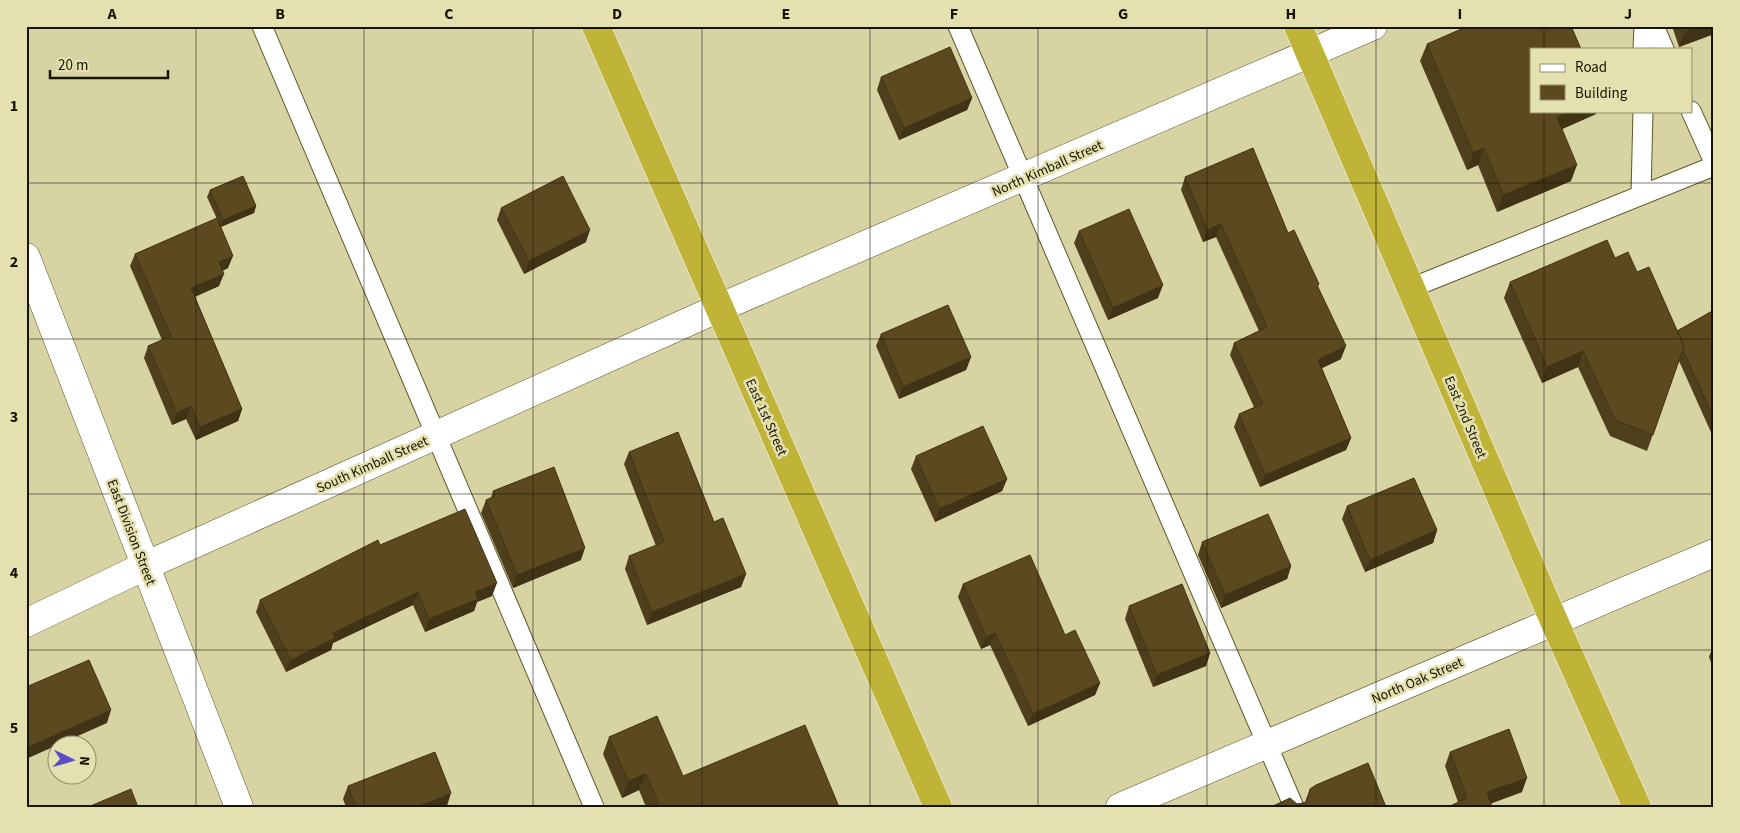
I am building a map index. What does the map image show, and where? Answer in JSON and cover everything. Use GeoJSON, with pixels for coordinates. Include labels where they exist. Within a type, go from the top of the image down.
{"type":"FeatureCollection","features":[{"type":"Feature","properties":{"kind":"highway","name":"East 1st Street"},"geometry":{"type":"LineString","coordinates":[[596,26],[938,807]]}},
{"type":"Feature","properties":{"kind":"highway","name":"East 2nd Street"},"geometry":{"type":"LineString","coordinates":[[1298,26],[1636,807]]}},
{"type":"Feature","properties":{"kind":"street","name":"North Kimball Street"},"geometry":{"type":"LineString","coordinates":[[720,308],[1024,179],[1373,26]]}},
{"type":"Feature","properties":{"kind":"street","name":"East Division Street"},"geometry":{"type":"LineString","coordinates":[[26,257],[239,807]]}},
{"type":"Feature","properties":{"kind":"street","name":"South Kimball Street"},"geometry":{"type":"LineString","coordinates":[[26,623],[145,566],[720,308]]}},
{"type":"Feature","properties":{"kind":"street","name":"North Oak Street"},"geometry":{"type":"LineString","coordinates":[[1120,807],[1714,553]]}},
{"type":"Feature","properties":{"kind":"lane"},"geometry":{"type":"LineString","coordinates":[[262,26],[594,807]]}},
{"type":"Feature","properties":{"kind":"lane"},"geometry":{"type":"LineString","coordinates":[[958,26],[1294,807]]}},
{"type":"Feature","properties":{"kind":"lane"},"geometry":{"type":"LineString","coordinates":[[1644,26],[1644,48]]}},
{"type":"Feature","properties":{"kind":"lane"},"geometry":{"type":"LineString","coordinates":[[1654,26],[1664,48]]}},
{"type":"Feature","properties":{"kind":"lane"},"geometry":{"type":"LineString","coordinates":[[1641,195],[1642,112]]}},
{"type":"Feature","properties":{"kind":"lane"},"geometry":{"type":"LineString","coordinates":[[1691,112],[1714,162]]}},
{"type":"Feature","properties":{"kind":"lane"},"geometry":{"type":"LineString","coordinates":[[1411,288],[1714,166]]}},
{"type":"Feature","properties":{"kind":"building"},"geometry":{"type":"Polygon","coordinates":[[[1468,26],[1571,26],[1581,48],[1530,48],[1530,112],[1569,112],[1557,117],[1577,165],[1503,195],[1484,148],[1473,153],[1427,44],[1468,26]]]}},
{"type":"Feature","properties":{"kind":"building"},"geometry":{"type":"Polygon","coordinates":[[[1683,26],[1700,26],[1685,32],[1683,26]]]}},
{"type":"Feature","properties":{"kind":"building"},"geometry":{"type":"Polygon","coordinates":[[[950,47],[972,98],[904,128],[881,77],[950,47]]]}},
{"type":"Feature","properties":{"kind":"building"},"geometry":{"type":"Polygon","coordinates":[[[1253,148],[1288,233],[1294,230],[1319,284],[1317,285],[1346,346],[1318,360],[1351,438],[1265,475],[1239,414],[1263,404],[1234,343],[1267,327],[1221,224],[1207,230],[1185,177],[1253,148]]]}},
{"type":"Feature","properties":{"kind":"building"},"geometry":{"type":"Polygon","coordinates":[[[243,176],[256,206],[223,220],[210,190],[243,176]]]}},
{"type":"Feature","properties":{"kind":"building"},"geometry":{"type":"Polygon","coordinates":[[[563,176],[590,230],[529,261],[501,208],[563,176]]]}},
{"type":"Feature","properties":{"kind":"building"},"geometry":{"type":"Polygon","coordinates":[[[1129,209],[1163,285],[1113,308],[1079,231],[1129,209]]]}},
{"type":"Feature","properties":{"kind":"building"},"geometry":{"type":"Polygon","coordinates":[[[217,218],[233,256],[219,262],[224,274],[191,288],[242,409],[200,427],[191,406],[177,413],[148,346],[171,336],[135,254],[217,218]]]}},
{"type":"Feature","properties":{"kind":"building"},"geometry":{"type":"Polygon","coordinates":[[[1607,240],[1615,258],[1628,252],[1637,272],[1649,267],[1684,346],[1653,435],[1615,420],[1583,351],[1547,367],[1510,282],[1607,240]]]}},
{"type":"Feature","properties":{"kind":"building"},"geometry":{"type":"Polygon","coordinates":[[[948,305],[971,357],[903,387],[881,334],[948,305]]]}},
{"type":"Feature","properties":{"kind":"building"},"geometry":{"type":"Polygon","coordinates":[[[1714,310],[1714,419],[1683,350],[1684,346],[1677,331],[1714,310]]]}},
{"type":"Feature","properties":{"kind":"building"},"geometry":{"type":"Polygon","coordinates":[[[983,426],[1007,479],[939,509],[916,456],[983,426]]]}},
{"type":"Feature","properties":{"kind":"building"},"geometry":{"type":"Polygon","coordinates":[[[678,432],[714,522],[723,518],[746,574],[652,612],[629,556],[664,542],[629,452],[678,432]]]}},
{"type":"Feature","properties":{"kind":"building"},"geometry":{"type":"Polygon","coordinates":[[[554,467],[585,548],[517,575],[486,500],[495,496],[493,491],[554,467]]]}},
{"type":"Feature","properties":{"kind":"building"},"geometry":{"type":"Polygon","coordinates":[[[1414,478],[1437,530],[1370,560],[1347,506],[1414,478]]]}},
{"type":"Feature","properties":{"kind":"building"},"geometry":{"type":"Polygon","coordinates":[[[465,509],[497,583],[475,592],[478,599],[429,619],[418,592],[333,633],[335,638],[291,660],[260,600],[378,540],[380,545],[465,509]]]}},
{"type":"Feature","properties":{"kind":"building"},"geometry":{"type":"Polygon","coordinates":[[[1268,514],[1291,566],[1225,595],[1202,542],[1268,514]]]}},
{"type":"Feature","properties":{"kind":"building"},"geometry":{"type":"Polygon","coordinates":[[[1030,555],[1065,635],[1075,630],[1100,683],[1033,714],[995,633],[986,637],[963,584],[1030,555]]]}},
{"type":"Feature","properties":{"kind":"building"},"geometry":{"type":"Polygon","coordinates":[[[1182,584],[1210,653],[1157,675],[1129,606],[1182,584]]]}},
{"type":"Feature","properties":{"kind":"building"},"geometry":{"type":"Polygon","coordinates":[[[89,660],[111,710],[53,736],[48,736],[48,738],[26,748],[26,687],[89,660]]]}},
{"type":"Feature","properties":{"kind":"building"},"geometry":{"type":"Polygon","coordinates":[[[657,716],[683,776],[805,725],[839,807],[660,807],[646,774],[628,781],[609,737],[657,716]]]}},
{"type":"Feature","properties":{"kind":"building"},"geometry":{"type":"Polygon","coordinates":[[[1509,729],[1527,778],[1487,792],[1492,807],[1448,807],[1467,798],[1450,752],[1509,729]]]}},
{"type":"Feature","properties":{"kind":"building"},"geometry":{"type":"Polygon","coordinates":[[[435,752],[451,793],[417,807],[356,807],[348,786],[435,752]]]}},
{"type":"Feature","properties":{"kind":"building"},"geometry":{"type":"Polygon","coordinates":[[[1368,763],[1386,807],[1271,807],[1290,798],[1297,804],[1304,803],[1308,799],[1310,789],[1316,785],[1368,763]]]}},
{"type":"Feature","properties":{"kind":"building"},"geometry":{"type":"Polygon","coordinates":[[[131,789],[138,807],[88,807],[131,789]]]}}]}
